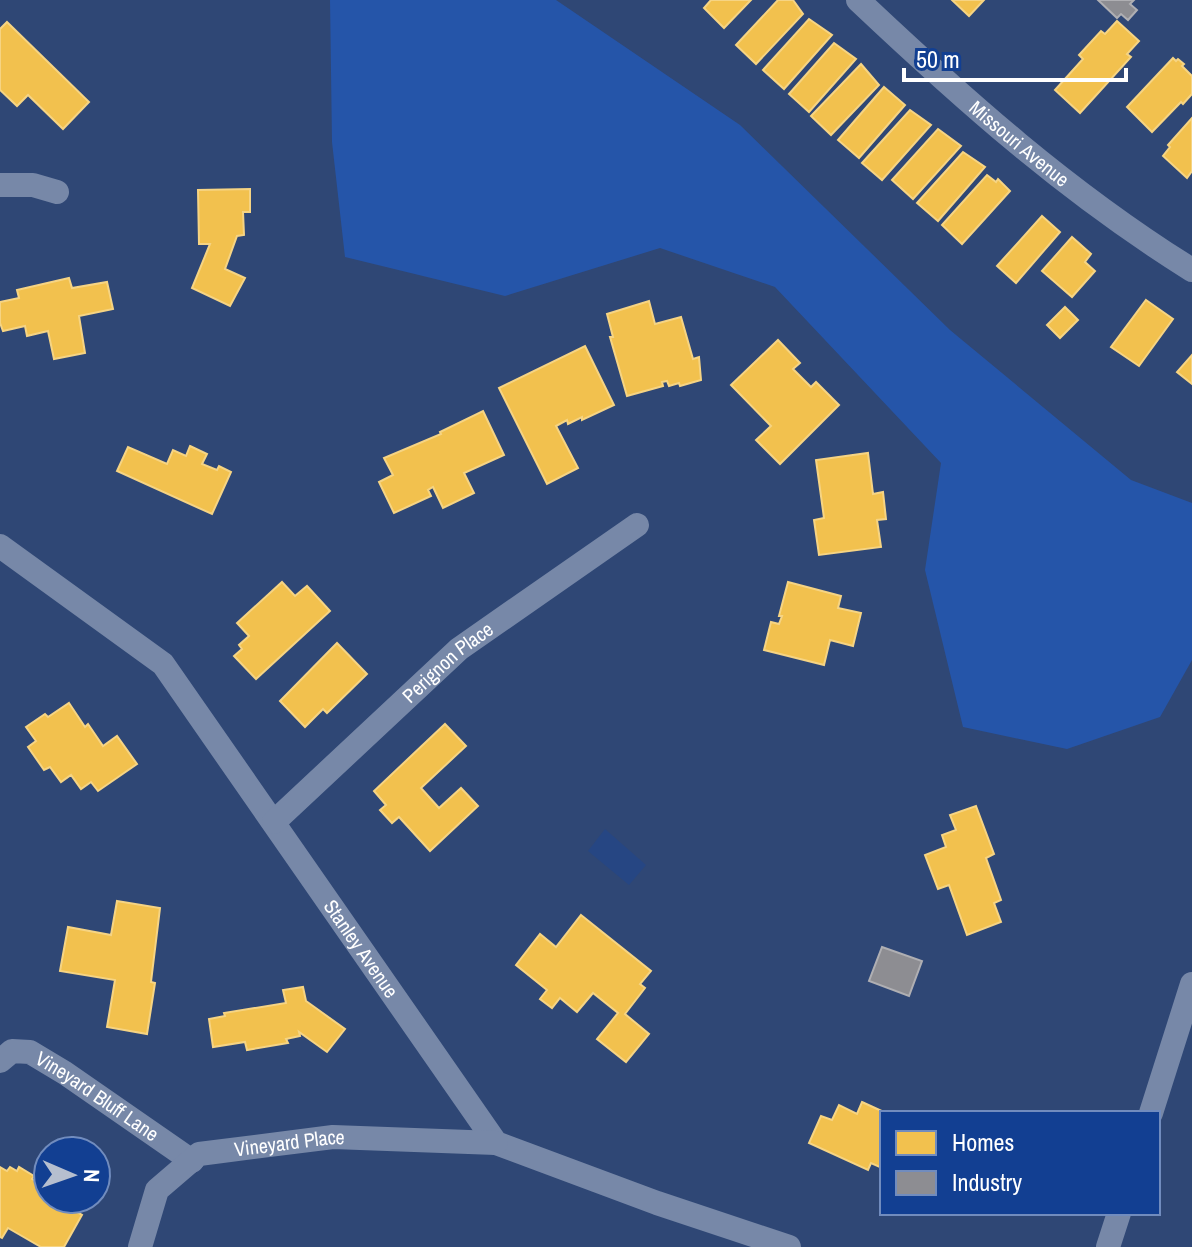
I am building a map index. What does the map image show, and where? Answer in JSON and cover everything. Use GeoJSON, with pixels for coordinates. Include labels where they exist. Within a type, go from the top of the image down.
{"type":"FeatureCollection","features":[{"type":"Feature","properties":{"kind":"street","name":"Missouri Avenue"},"geometry":{"type":"LineString","coordinates":[[858,0],[957,94],[1052,172],[1152,245],[1192,270]]}},
{"type":"Feature","properties":{"kind":"street"},"geometry":{"type":"LineString","coordinates":[[0,185],[33,185],[57,192]]}},
{"type":"Feature","properties":{"kind":"street","name":"Perignon Place"},"geometry":{"type":"LineString","coordinates":[[274,822],[459,649],[637,525]]}},
{"type":"Feature","properties":{"kind":"street","name":"Stanley Avenue"},"geometry":{"type":"LineString","coordinates":[[0,546],[163,664],[496,1143]]}},
{"type":"Feature","properties":{"kind":"street"},"geometry":{"type":"LineString","coordinates":[[1152,1111],[1192,984]]}},
{"type":"Feature","properties":{"kind":"street","name":"Vineyard Bluff Lane"},"geometry":{"type":"LineString","coordinates":[[0,1061],[12,1051],[30,1052],[192,1161]]}},
{"type":"Feature","properties":{"kind":"street","name":"Vineyard Place"},"geometry":{"type":"LineString","coordinates":[[140,1247],[157,1190],[199,1154],[333,1137],[496,1143]]}},
{"type":"Feature","properties":{"kind":"street"},"geometry":{"type":"LineString","coordinates":[[496,1143],[657,1203],[789,1247]]}},
{"type":"Feature","properties":{"kind":"street"},"geometry":{"type":"LineString","coordinates":[[1108,1247],[1118,1215]]}},
{"type":"Feature","properties":{"kind":"shaded area"},"geometry":{"type":"Polygon","coordinates":[[[330,0],[556,0],[740,125],[950,330],[1131,480],[1192,503],[1192,660],[1160,717],[1067,749],[963,727],[925,570],[941,463],[775,287],[660,248],[505,296],[345,257],[332,142],[330,0]]]}},
{"type":"Feature","properties":{"kind":"shaded area"},"geometry":{"type":"Polygon","coordinates":[[[605,829],[646,865],[629,885],[588,851],[605,829]]]}},
{"type":"Feature","properties":{"kind":"building: Homes"},"geometry":{"type":"Polygon","coordinates":[[[711,0],[751,0],[724,28],[704,8],[711,0]]]}},
{"type":"Feature","properties":{"kind":"building: Homes"},"geometry":{"type":"Polygon","coordinates":[[[778,0],[793,0],[803,14],[756,64],[736,45],[778,0]]]}},
{"type":"Feature","properties":{"kind":"building: Homes"},"geometry":{"type":"Polygon","coordinates":[[[952,0],[984,0],[969,16],[952,0]]]}},
{"type":"Feature","properties":{"kind":"building: Homes"},"geometry":{"type":"Polygon","coordinates":[[[809,19],[832,35],[784,89],[763,70],[809,19]]]}},
{"type":"Feature","properties":{"kind":"building: Homes"},"geometry":{"type":"Polygon","coordinates":[[[1117,21],[1139,41],[1127,54],[1131,57],[1080,113],[1055,90],[1083,59],[1079,55],[1101,31],[1105,34],[1117,21]]]}},
{"type":"Feature","properties":{"kind":"building: Homes"},"geometry":{"type":"Polygon","coordinates":[[[7,22],[89,102],[63,129],[28,95],[17,106],[0,90],[0,29],[7,22]]]}},
{"type":"Feature","properties":{"kind":"building: Homes"},"geometry":{"type":"Polygon","coordinates":[[[834,43],[856,59],[809,112],[789,94],[834,43]]]}},
{"type":"Feature","properties":{"kind":"building: Homes"},"geometry":{"type":"Polygon","coordinates":[[[1173,58],[1184,64],[1182,66],[1192,76],[1192,94],[1152,132],[1127,107],[1173,58]]]}},
{"type":"Feature","properties":{"kind":"building: Homes"},"geometry":{"type":"Polygon","coordinates":[[[861,64],[879,85],[831,135],[811,116],[861,64]]]}},
{"type":"Feature","properties":{"kind":"building: Homes"},"geometry":{"type":"Polygon","coordinates":[[[884,87],[905,105],[859,158],[838,140],[884,87]]]}},
{"type":"Feature","properties":{"kind":"building: Homes"},"geometry":{"type":"Polygon","coordinates":[[[910,110],[931,125],[882,180],[862,163],[910,110]]]}},
{"type":"Feature","properties":{"kind":"building: Homes"},"geometry":{"type":"Polygon","coordinates":[[[1192,118],[1192,171],[1187,178],[1163,156],[1170,147],[1168,145],[1192,118]]]}},
{"type":"Feature","properties":{"kind":"building: Homes"},"geometry":{"type":"Polygon","coordinates":[[[938,129],[961,146],[913,199],[892,180],[938,129]]]}},
{"type":"Feature","properties":{"kind":"building: Homes"},"geometry":{"type":"Polygon","coordinates":[[[963,152],[985,167],[938,221],[917,203],[963,152]]]}},
{"type":"Feature","properties":{"kind":"building: Homes"},"geometry":{"type":"Polygon","coordinates":[[[987,175],[996,182],[998,179],[1010,191],[962,244],[942,225],[987,175]]]}},
{"type":"Feature","properties":{"kind":"building: Homes"},"geometry":{"type":"Polygon","coordinates":[[[250,189],[250,212],[243,212],[244,235],[237,236],[225,269],[245,278],[230,306],[192,288],[210,244],[199,244],[198,190],[250,189]]]}},
{"type":"Feature","properties":{"kind":"building: Homes"},"geometry":{"type":"Polygon","coordinates":[[[1042,216],[1060,232],[1016,283],[997,266],[1042,216]]]}},
{"type":"Feature","properties":{"kind":"building: Homes"},"geometry":{"type":"Polygon","coordinates":[[[1072,237],[1091,254],[1085,262],[1095,271],[1072,297],[1042,271],[1072,237]]]}},
{"type":"Feature","properties":{"kind":"building: Homes"},"geometry":{"type":"Polygon","coordinates":[[[69,278],[72,288],[107,282],[113,309],[79,316],[85,353],[54,359],[48,331],[27,336],[25,326],[3,331],[0,302],[19,298],[17,290],[69,278]]]}},
{"type":"Feature","properties":{"kind":"building: Homes"},"geometry":{"type":"Polygon","coordinates":[[[1146,300],[1173,319],[1139,366],[1111,347],[1146,300]]]}},
{"type":"Feature","properties":{"kind":"building: Homes"},"geometry":{"type":"Polygon","coordinates":[[[649,301],[655,324],[681,317],[693,359],[699,357],[701,380],[680,386],[679,383],[669,386],[667,381],[662,382],[663,386],[627,396],[610,337],[613,337],[607,314],[649,301]]]}},
{"type":"Feature","properties":{"kind":"building: Homes"},"geometry":{"type":"Polygon","coordinates":[[[1065,307],[1078,320],[1060,338],[1047,325],[1065,307]]]}},
{"type":"Feature","properties":{"kind":"building: Homes"},"geometry":{"type":"Polygon","coordinates":[[[778,340],[800,363],[793,369],[811,387],[816,382],[839,405],[780,464],[756,440],[771,426],[731,385],[778,340]]]}},
{"type":"Feature","properties":{"kind":"building: Homes"},"geometry":{"type":"Polygon","coordinates":[[[585,346],[614,405],[582,420],[582,417],[568,424],[567,420],[556,426],[578,468],[547,484],[499,388],[585,346]]]}},
{"type":"Feature","properties":{"kind":"building: Homes"},"geometry":{"type":"Polygon","coordinates":[[[1192,355],[1192,384],[1177,372],[1192,355]]]}},
{"type":"Feature","properties":{"kind":"building: Homes"},"geometry":{"type":"Polygon","coordinates":[[[483,411],[504,455],[464,473],[474,493],[443,508],[433,487],[428,490],[431,496],[394,513],[379,482],[393,475],[384,458],[441,434],[483,411]]]}},
{"type":"Feature","properties":{"kind":"building: Homes"},"geometry":{"type":"Polygon","coordinates":[[[190,446],[207,454],[202,464],[217,470],[219,466],[231,472],[212,514],[117,471],[128,447],[167,464],[173,450],[186,456],[190,446]]]}},
{"type":"Feature","properties":{"kind":"building: Homes"},"geometry":{"type":"Polygon","coordinates":[[[868,453],[873,494],[883,492],[886,519],[877,520],[881,547],[819,555],[814,520],[824,518],[816,460],[868,453]]]}},
{"type":"Feature","properties":{"kind":"building: Homes"},"geometry":{"type":"Polygon","coordinates":[[[282,582],[295,596],[307,586],[330,611],[256,679],[234,656],[242,649],[239,645],[249,636],[237,623],[282,582]]]}},
{"type":"Feature","properties":{"kind":"building: Homes"},"geometry":{"type":"Polygon","coordinates":[[[788,582],[841,596],[838,608],[861,613],[853,646],[830,640],[824,665],[764,650],[771,622],[779,624],[782,616],[779,616],[788,582]]]}},
{"type":"Feature","properties":{"kind":"building: Homes"},"geometry":{"type":"Polygon","coordinates":[[[337,643],[367,674],[327,713],[323,709],[305,727],[280,701],[337,643]]]}},
{"type":"Feature","properties":{"kind":"building: Homes"},"geometry":{"type":"Polygon","coordinates":[[[69,703],[103,746],[117,736],[137,764],[98,791],[91,782],[81,789],[71,775],[61,782],[50,767],[44,770],[28,747],[36,741],[26,727],[69,703]]]}},
{"type":"Feature","properties":{"kind":"building: Homes"},"geometry":{"type":"Polygon","coordinates":[[[445,724],[466,746],[421,788],[439,808],[461,788],[478,806],[430,851],[399,817],[392,823],[380,810],[386,805],[374,791],[445,724]]]}},
{"type":"Feature","properties":{"kind":"building: Homes"},"geometry":{"type":"Polygon","coordinates":[[[976,806],[994,854],[986,858],[1001,900],[994,903],[1001,922],[967,935],[949,885],[938,889],[925,855],[946,847],[942,835],[956,830],[950,815],[976,806]]]}},
{"type":"Feature","properties":{"kind":"building: Homes"},"geometry":{"type":"Polygon","coordinates":[[[117,901],[160,908],[151,982],[155,983],[147,1034],[107,1027],[115,980],[60,971],[68,927],[111,935],[117,901]]]}},
{"type":"Feature","properties":{"kind":"building: Homes"},"geometry":{"type":"Polygon","coordinates":[[[581,915],[651,971],[640,984],[645,988],[625,1014],[649,1034],[626,1062],[597,1039],[618,1013],[593,993],[577,1012],[560,998],[552,1008],[540,999],[547,990],[516,965],[540,934],[556,947],[581,915]]]}},
{"type":"Feature","properties":{"kind":"building: Homes"},"geometry":{"type":"Polygon","coordinates":[[[303,987],[306,1001],[345,1029],[327,1052],[299,1032],[300,1036],[286,1039],[288,1043],[247,1050],[245,1042],[213,1047],[209,1019],[225,1016],[224,1013],[286,1003],[283,990],[303,987]]]}},
{"type":"Feature","properties":{"kind":"building: Homes"},"geometry":{"type":"Polygon","coordinates":[[[862,1102],[882,1111],[880,1167],[871,1163],[868,1170],[809,1143],[821,1116],[832,1120],[839,1105],[857,1114],[862,1102]]]}},
{"type":"Feature","properties":{"kind":"building: Homes"},"geometry":{"type":"Polygon","coordinates":[[[0,1167],[17,1171],[19,1167],[32,1175],[32,1215],[82,1215],[64,1247],[41,1247],[8,1228],[0,1237],[0,1167]]]}},
{"type":"Feature","properties":{"kind":"building: Industry"},"geometry":{"type":"Polygon","coordinates":[[[1098,0],[1134,0],[1130,4],[1137,10],[1128,20],[1121,14],[1117,18],[1098,0]]]}},
{"type":"Feature","properties":{"kind":"building: Industry"},"geometry":{"type":"Polygon","coordinates":[[[882,947],[922,961],[909,996],[869,981],[882,947]]]}}]}
